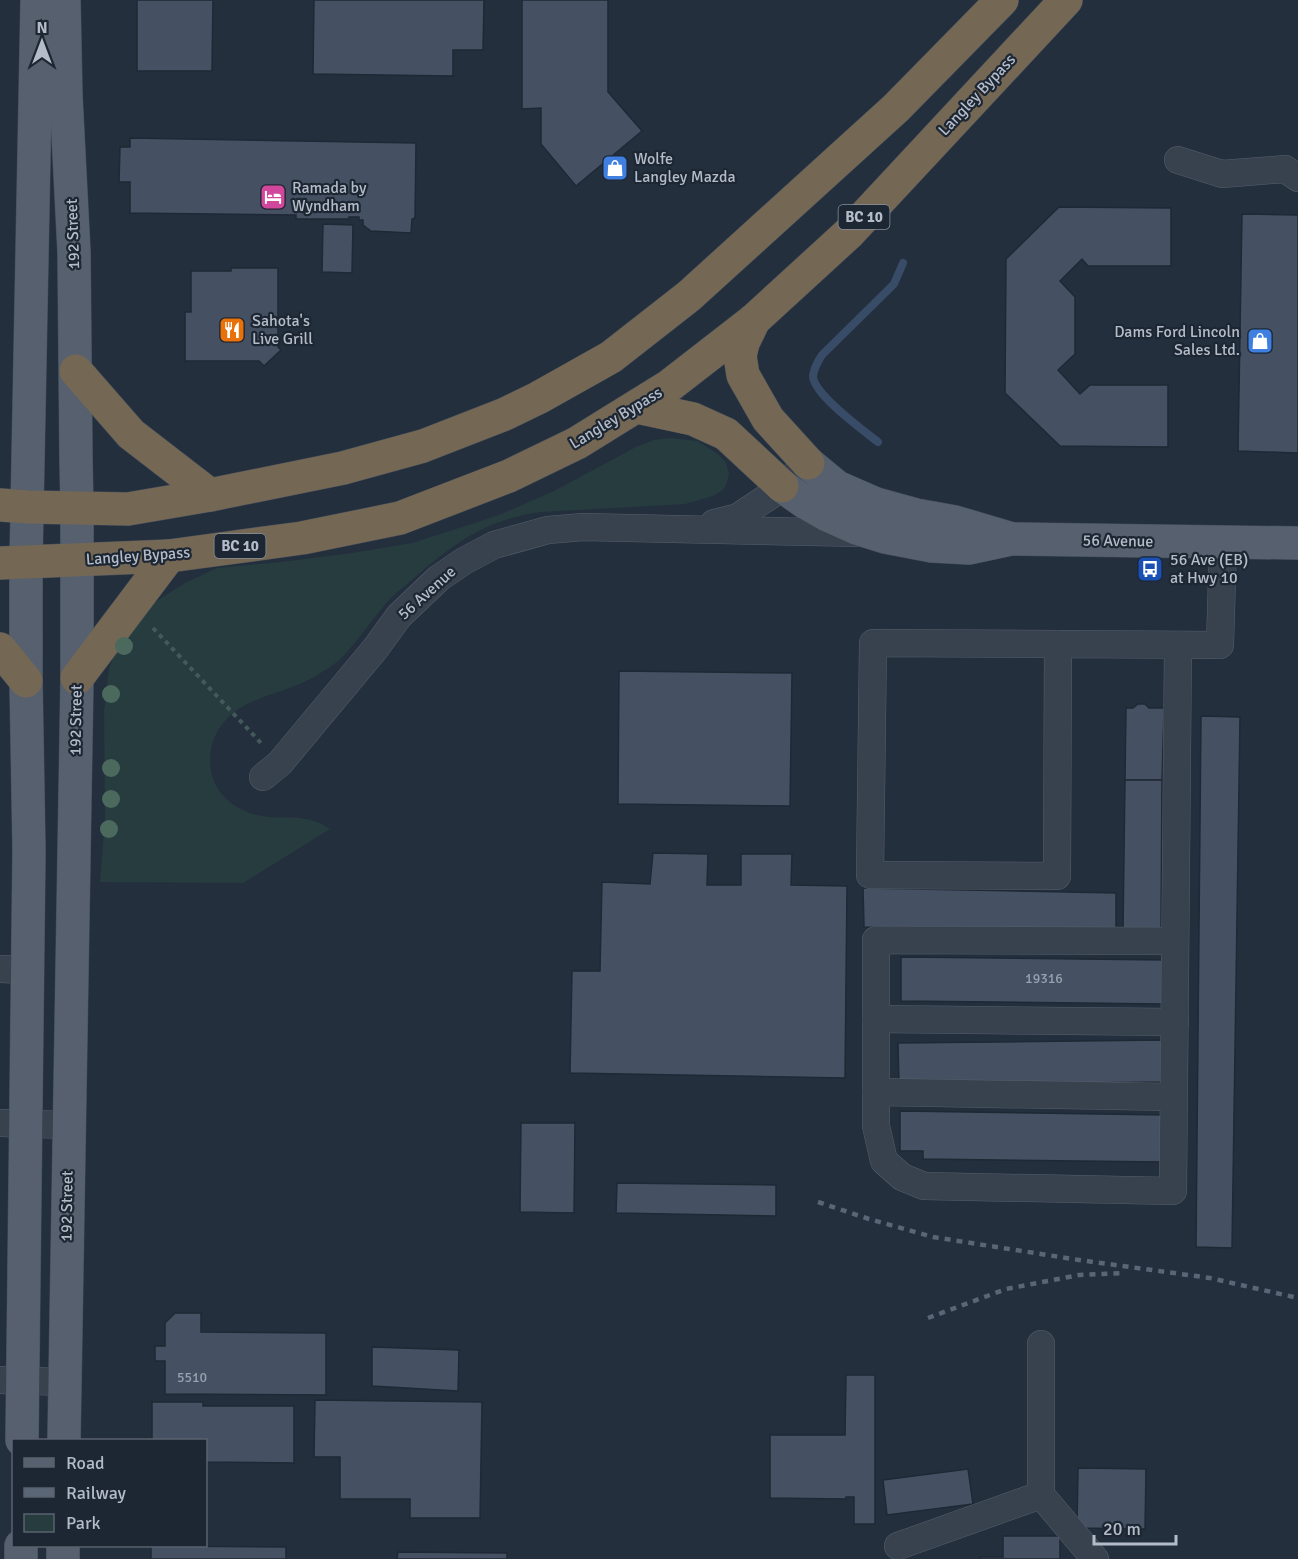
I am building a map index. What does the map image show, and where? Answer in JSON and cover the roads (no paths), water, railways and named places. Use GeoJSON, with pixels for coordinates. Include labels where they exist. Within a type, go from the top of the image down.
{"type":"FeatureCollection","features":[{"type":"Feature","properties":{"kind":"highway"},"geometry":{"type":"LineString","coordinates":[[14,506],[128,509],[343,468],[423,446],[505,414],[538,398],[611,357],[689,296],[896,108],[1002,0]]}},
{"type":"Feature","properties":{"kind":"highway","name":"Langley Bypass"},"geometry":{"type":"LineString","coordinates":[[13,563],[169,556],[302,538],[400,518],[509,476],[577,443],[669,386],[754,320],[849,233],[1066,0]]}},
{"type":"Feature","properties":{"kind":"highway"},"geometry":{"type":"LineString","coordinates":[[754,320],[742,343],[740,356],[743,375],[768,419],[808,463]]}},
{"type":"Feature","properties":{"kind":"highway"},"geometry":{"type":"LineString","coordinates":[[76,371],[131,434],[210,495]]}},
{"type":"Feature","properties":{"kind":"highway"},"geometry":{"type":"LineString","coordinates":[[637,407],[693,419],[726,434],[782,486]]}},
{"type":"Feature","properties":{"kind":"highway"},"geometry":{"type":"LineString","coordinates":[[76,678],[169,556]]}},
{"type":"Feature","properties":{"kind":"highway"},"geometry":{"type":"LineString","coordinates":[[0,649],[26,681]]}},
{"type":"Feature","properties":{"kind":"main road"},"geometry":{"type":"LineString","coordinates":[[22,1439],[11,1380],[14,969],[29,850],[26,681],[13,563],[14,506],[27,445],[37,0]]}},
{"type":"Feature","properties":{"kind":"main road","name":"192 Street"},"geometry":{"type":"LineString","coordinates":[[64,0],[74,252],[77,509],[64,1439]]}},
{"type":"Feature","properties":{"kind":"main road","name":"56 Avenue"},"geometry":{"type":"LineString","coordinates":[[808,463],[837,487],[876,504],[916,516],[955,522],[1011,539]]}},
{"type":"Feature","properties":{"kind":"main road","name":"56 Avenue"},"geometry":{"type":"LineString","coordinates":[[782,486],[827,515],[856,528],[932,546],[969,548],[1011,539],[1298,543]]}},
{"type":"Feature","properties":{"kind":"street"},"geometry":{"type":"LineString","coordinates":[[1178,160],[1222,174],[1285,169],[1298,178]]}},
{"type":"Feature","properties":{"kind":"street","name":"56 Avenue"},"geometry":{"type":"LineString","coordinates":[[692,529],[738,517],[774,493],[808,463]]}},
{"type":"Feature","properties":{"kind":"street","name":"56 Avenue"},"geometry":{"type":"LineString","coordinates":[[271,770],[375,649],[399,616],[439,578],[494,545],[548,530],[583,527],[873,533]]}},
{"type":"Feature","properties":{"kind":"street"},"geometry":{"type":"LineString","coordinates":[[1058,644],[1057,876],[870,875],[873,643],[1058,644],[1178,645],[1220,645],[1223,543]]}},
{"type":"Feature","properties":{"kind":"street"},"geometry":{"type":"LineString","coordinates":[[1175,941],[876,940],[876,1126],[884,1161],[902,1177],[924,1186],[1173,1191],[1178,645]]}},
{"type":"Feature","properties":{"kind":"street"},"geometry":{"type":"LineString","coordinates":[[876,1019],[1175,1022]]}},
{"type":"Feature","properties":{"kind":"street"},"geometry":{"type":"LineString","coordinates":[[876,1092],[1174,1096]]}},
{"type":"Feature","properties":{"kind":"street"},"geometry":{"type":"LineString","coordinates":[[13,1123],[68,1125]]}},
{"type":"Feature","properties":{"kind":"street"},"geometry":{"type":"LineString","coordinates":[[1041,1344],[1041,1495],[1095,1559]]}},
{"type":"Feature","properties":{"kind":"street"},"geometry":{"type":"LineString","coordinates":[[11,1380],[65,1382]]}},
{"type":"Feature","properties":{"kind":"street"},"geometry":{"type":"LineString","coordinates":[[898,1546],[1041,1495]]}},
{"type":"Feature","properties":{"kind":"waterway"},"geometry":{"type":"LineString","coordinates":[[878,442],[830,402],[815,384],[813,376],[822,355],[894,284],[903,263]]}},
{"type":"Feature","properties":{"kind":"railway"},"geometry":{"type":"LineString","coordinates":[[818,1202],[933,1237],[1210,1278],[1298,1298]]}},
{"type":"Feature","properties":{"kind":"railway"},"geometry":{"type":"LineString","coordinates":[[928,1318],[1006,1289],[1079,1275],[1124,1273]]}},
{"type":"Feature","properties":{"kind":"place","name":"Wolfe Langley Mazda"},"geometry":{"type":"Point","coordinates":[615,168]}},
{"type":"Feature","properties":{"kind":"place","name":"Ramada by Wyndham"},"geometry":{"type":"Point","coordinates":[273,197]}},
{"type":"Feature","properties":{"kind":"place","name":"Sahota's Live Grill"},"geometry":{"type":"Point","coordinates":[232,330]}},
{"type":"Feature","properties":{"kind":"place","name":"Dams Ford Lincoln Sales Ltd."},"geometry":{"type":"Point","coordinates":[1260,341]}},
{"type":"Feature","properties":{"kind":"place","name":"56 Ave (EB) at Hwy 10"},"geometry":{"type":"Point","coordinates":[1150,569]}}]}
